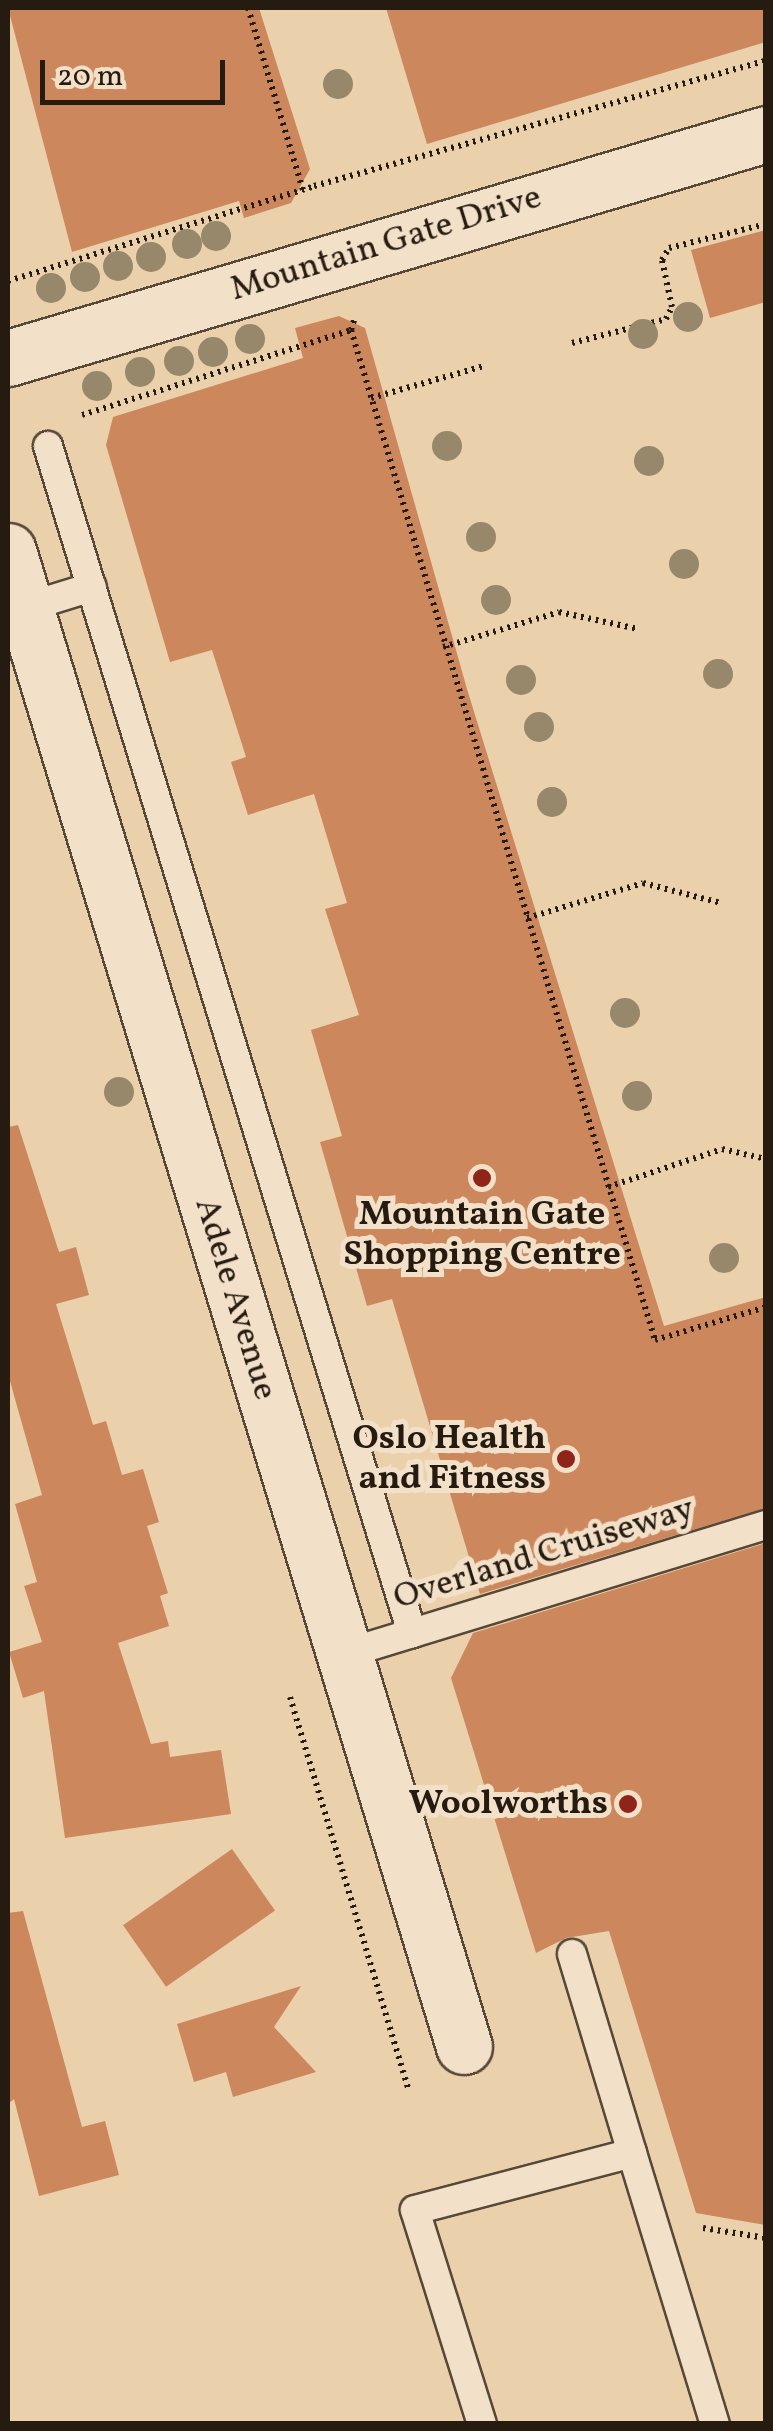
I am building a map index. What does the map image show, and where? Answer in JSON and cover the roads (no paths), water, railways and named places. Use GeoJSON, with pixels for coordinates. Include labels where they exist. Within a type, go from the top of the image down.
{"type":"FeatureCollection","features":[{"type":"Feature","properties":{"kind":"street","name":"Mountain Gate Drive"},"geometry":{"type":"LineString","coordinates":[[8,358],[766,134]]}},
{"type":"Feature","properties":{"kind":"street","name":"Adele Avenue"},"geometry":{"type":"LineString","coordinates":[[8,551],[464,2046]]}},
{"type":"Feature","properties":{"kind":"lane"},"geometry":{"type":"LineString","coordinates":[[48,446],[412,1633]]}},
{"type":"Feature","properties":{"kind":"lane"},"geometry":{"type":"LineString","coordinates":[[24,608],[92,587]]}},
{"type":"Feature","properties":{"kind":"lane","name":"Overland Cruiseway"},"geometry":{"type":"LineString","coordinates":[[344,1654],[766,1525]]}},
{"type":"Feature","properties":{"kind":"lane"},"geometry":{"type":"LineString","coordinates":[[572,1954],[715,2424]]}},
{"type":"Feature","properties":{"kind":"lane"},"geometry":{"type":"LineString","coordinates":[[482,2424],[415,2210],[632,2153]]}},
{"type":"Feature","properties":{"kind":"place","name":"Mountain Gate Shopping Centre"},"geometry":{"type":"Point","coordinates":[482,1178]}},
{"type":"Feature","properties":{"kind":"place","name":"Oslo Health and Fitness"},"geometry":{"type":"Point","coordinates":[566,1459]}},
{"type":"Feature","properties":{"kind":"place","name":"Woolworths"},"geometry":{"type":"Point","coordinates":[628,1804]}}]}
